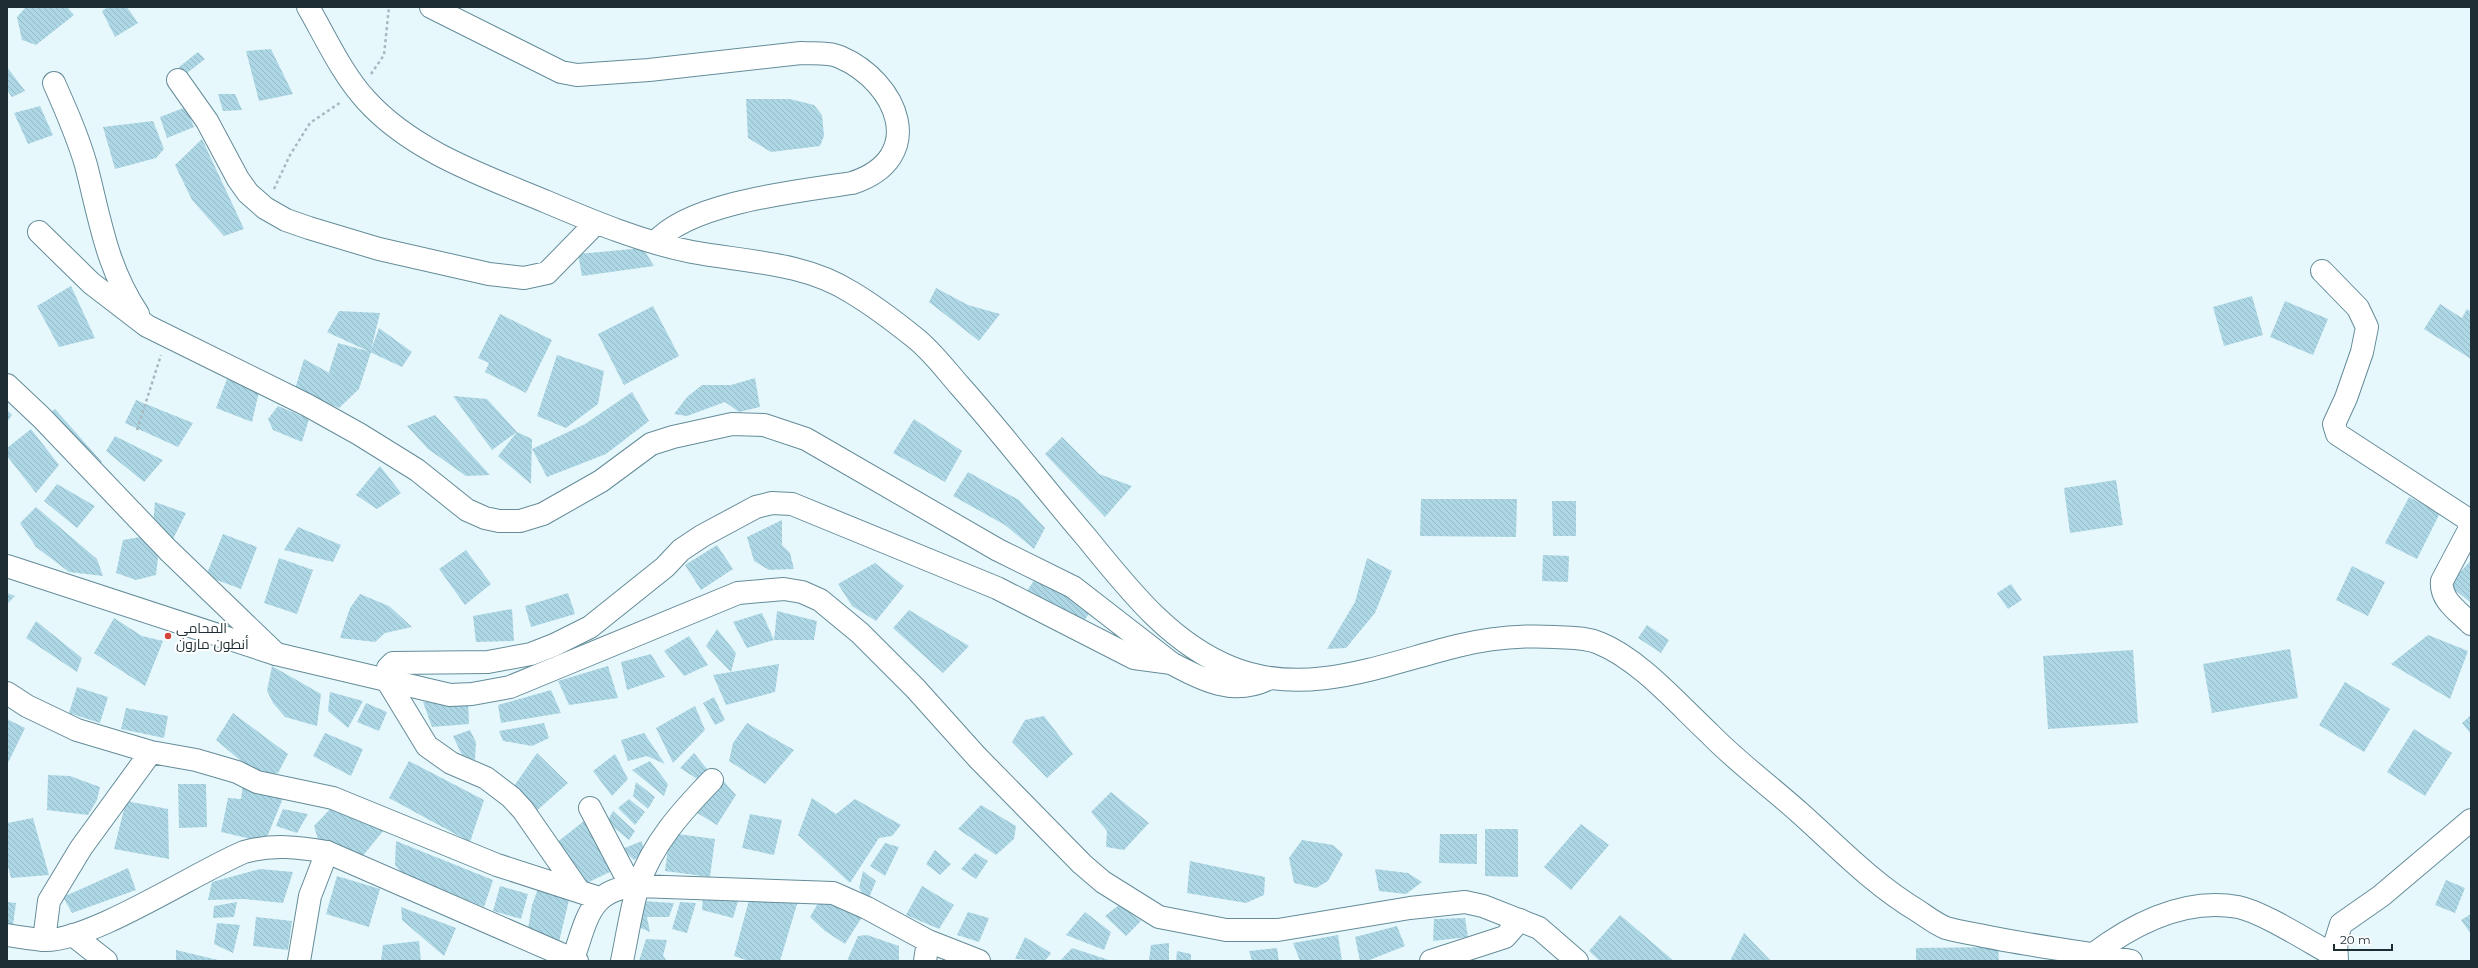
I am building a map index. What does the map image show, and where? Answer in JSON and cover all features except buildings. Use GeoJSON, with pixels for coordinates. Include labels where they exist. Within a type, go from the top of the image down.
{"type":"FeatureCollection","features":[{"type":"Feature","properties":{"kind":"street"},"geometry":{"type":"LineString","coordinates":[[308,7],[357,90],[382,115],[411,138],[508,188],[596,224],[687,251],[771,263],[818,276],[841,285],[858,295],[917,339],[990,420],[1057,505],[1145,607],[1184,640],[1211,658],[1232,668],[1268,679],[1304,680],[1349,676],[1458,646],[1519,636],[1576,638],[1596,642],[1635,666],[1665,690],[1732,756],[1802,815],[1868,877],[1898,900],[1944,927],[2039,948],[2131,961]]}},
{"type":"Feature","properties":{"kind":"street"},"geometry":{"type":"LineString","coordinates":[[432,7],[546,66],[577,75],[649,70],[801,53],[839,56],[856,65],[880,84],[892,108],[898,134],[896,149],[889,162],[879,171],[868,178],[852,183],[721,208],[695,216],[668,232],[656,242]]}},
{"type":"Feature","properties":{"kind":"street"},"geometry":{"type":"LineString","coordinates":[[178,80],[207,121],[238,179],[265,208],[286,220],[309,228],[379,249],[510,278],[547,273],[596,224]]}},
{"type":"Feature","properties":{"kind":"street"},"geometry":{"type":"LineString","coordinates":[[54,83],[69,116],[85,164],[101,231],[112,265],[122,290],[147,326]]}},
{"type":"Feature","properties":{"kind":"street"},"geometry":{"type":"LineString","coordinates":[[39,232],[91,283],[147,326],[308,405],[417,470],[467,510],[485,518],[499,521],[520,521],[543,514],[601,481],[651,444],[673,437],[732,424],[764,425],[806,439],[998,550],[1073,588],[1126,627],[1171,663],[1210,681],[1233,686],[1249,687],[1268,679]]}},
{"type":"Feature","properties":{"kind":"street"},"geometry":{"type":"LineString","coordinates":[[2322,271],[2358,308],[2367,327],[2362,352],[2346,398],[2334,424],[2334,430],[2337,434],[2469,520],[2469,530],[2442,581],[2441,590],[2444,597],[2471,624]]}},
{"type":"Feature","properties":{"kind":"street"},"geometry":{"type":"LineString","coordinates":[[7,385],[42,418],[152,535],[276,654]]}},
{"type":"Feature","properties":{"kind":"street"},"geometry":{"type":"LineString","coordinates":[[7,935],[44,940],[73,935],[108,921],[244,852],[274,847],[327,852],[575,960],[587,917],[589,895],[523,810],[511,797],[486,778],[451,763],[426,746],[388,682],[388,668],[394,663],[488,662],[531,654],[554,645],[590,627],[665,567],[681,550],[702,536],[748,511],[772,503],[792,504],[924,557],[1018,598],[1134,658],[1171,663]]}},
{"type":"Feature","properties":{"kind":"street"},"geometry":{"type":"LineString","coordinates":[[7,566],[276,654],[388,682],[450,695],[472,694],[510,687],[738,593],[784,589],[802,592],[820,600],[860,633],[1082,864],[1109,886],[1159,917],[1226,930],[1278,930],[1410,908],[1464,902],[1483,906],[1539,928],[1553,938],[1576,961]]}},
{"type":"Feature","properties":{"kind":"street"},"geometry":{"type":"LineString","coordinates":[[1126,627],[1145,607]]}},
{"type":"Feature","properties":{"kind":"street"},"geometry":{"type":"LineString","coordinates":[[7,693],[28,706],[77,730],[151,752],[196,760],[237,772],[258,782],[333,798],[497,865],[589,895],[635,886],[833,893],[879,914],[927,951],[979,961]]}},
{"type":"Feature","properties":{"kind":"street"},"geometry":{"type":"LineString","coordinates":[[44,940],[49,901],[81,848],[151,752]]}},
{"type":"Feature","properties":{"kind":"street"},"geometry":{"type":"LineString","coordinates":[[622,961],[635,886],[671,824],[712,780]]}},
{"type":"Feature","properties":{"kind":"street"},"geometry":{"type":"LineString","coordinates":[[590,808],[635,886]]}},
{"type":"Feature","properties":{"kind":"street"},"geometry":{"type":"LineString","coordinates":[[2092,955],[2117,936],[2145,921],[2175,911],[2206,906],[2238,907],[2265,918],[2336,958],[2336,940],[2341,924],[2381,896],[2471,820]]}},
{"type":"Feature","properties":{"kind":"street"},"geometry":{"type":"LineString","coordinates":[[299,961],[304,921],[310,896],[327,852]]}},
{"type":"Feature","properties":{"kind":"street"},"geometry":{"type":"LineString","coordinates":[[1431,961],[1505,937],[1520,920]]}},
{"type":"Feature","properties":{"kind":"street"},"geometry":{"type":"LineString","coordinates":[[73,935],[106,961]]}},
{"type":"Feature","properties":{"kind":"path"},"geometry":{"type":"LineString","coordinates":[[265,208],[290,156],[310,124],[357,90],[370,77],[384,55],[389,7]]}},
{"type":"Feature","properties":{"kind":"path"},"geometry":{"type":"LineString","coordinates":[[137,430],[167,337]]}},
{"type":"Feature","properties":{"kind":"place","name":"المحامي أنطون مارون"},"geometry":{"type":"Point","coordinates":[168,636]}}]}
